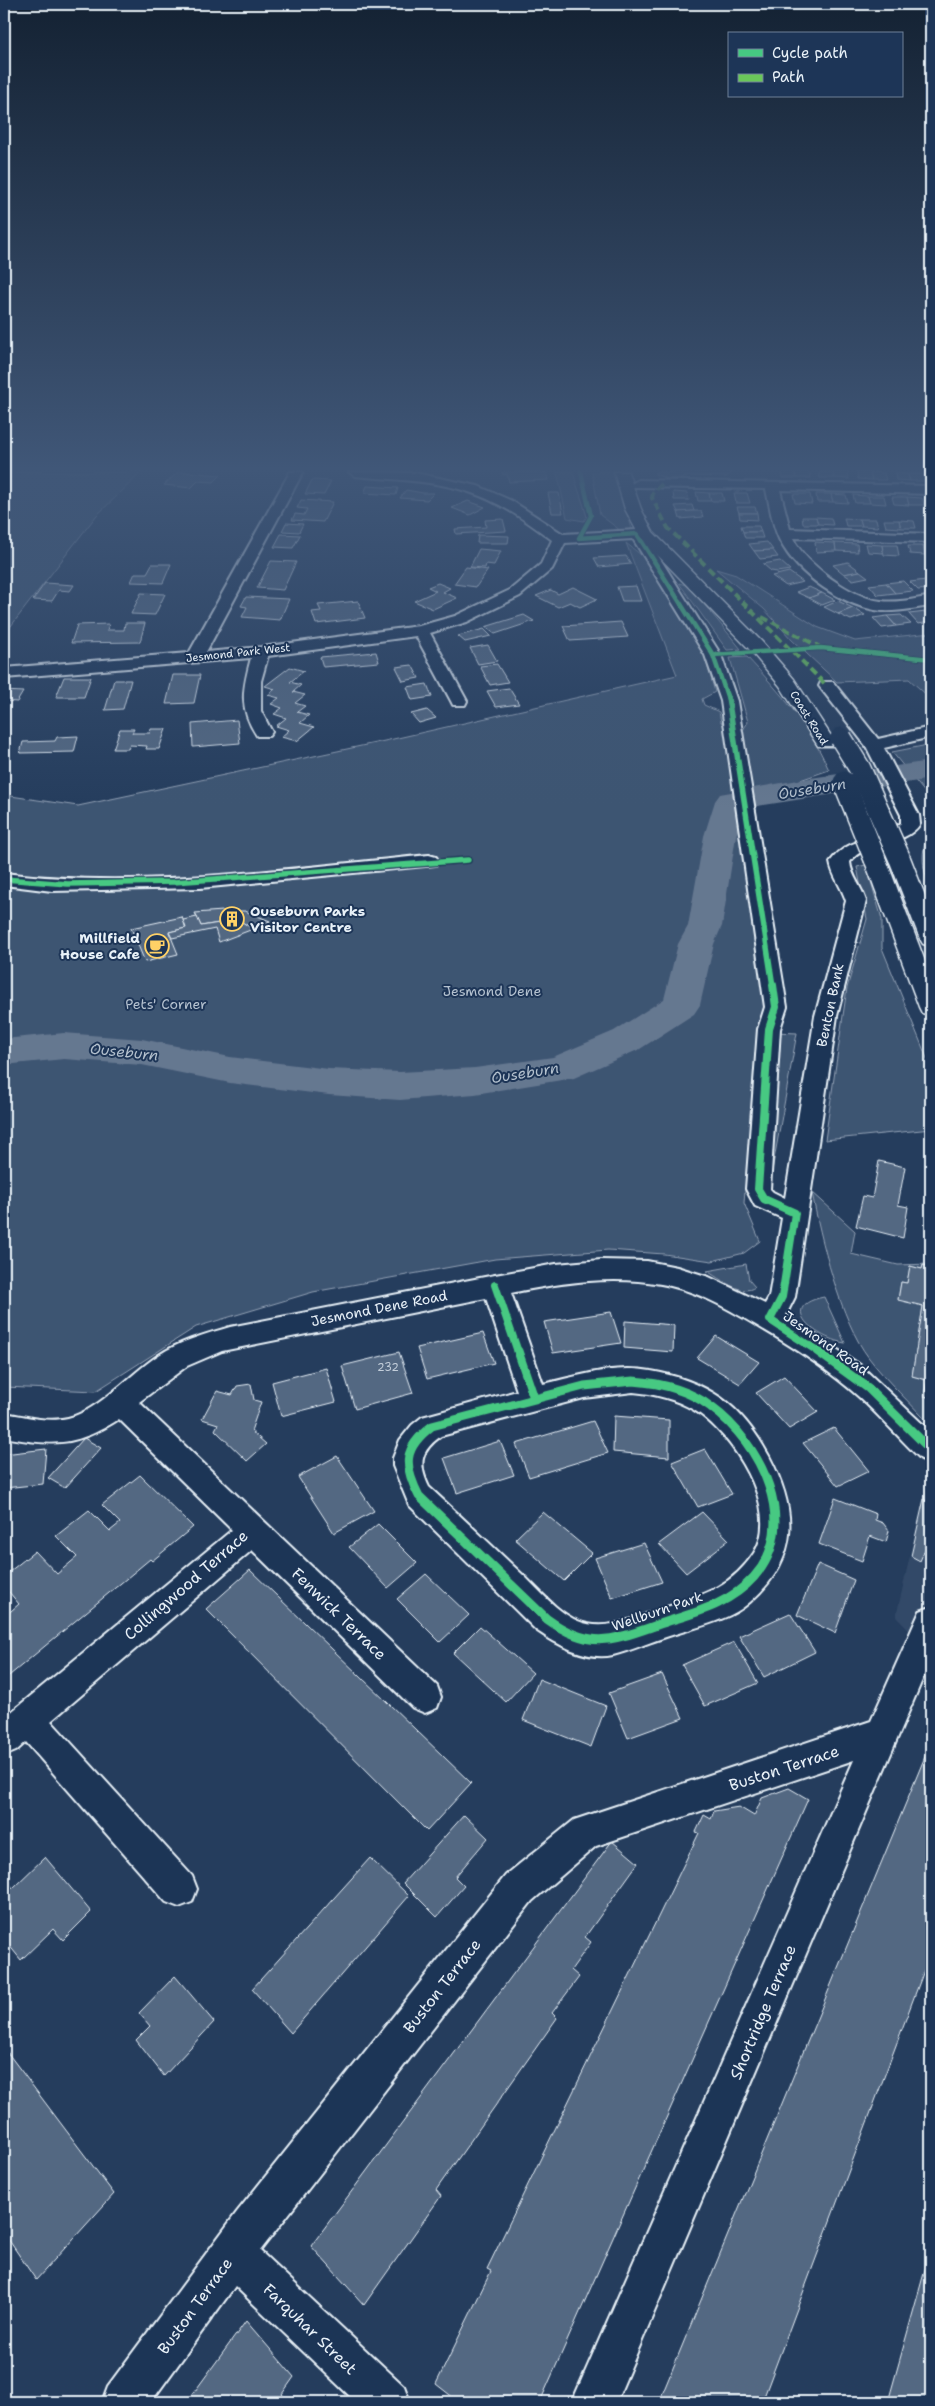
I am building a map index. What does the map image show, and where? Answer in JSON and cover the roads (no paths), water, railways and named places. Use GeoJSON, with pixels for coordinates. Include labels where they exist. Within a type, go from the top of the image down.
{"type":"FeatureCollection","features":[{"type":"Feature","properties":{"kind":"highway","name":"Coast Road"},"geometry":{"type":"LineString","coordinates":[[693,584],[762,653],[833,740],[860,769],[899,858],[931,939]]}},
{"type":"Feature","properties":{"kind":"highway","name":"Coast Road"},"geometry":{"type":"LineString","coordinates":[[713,584],[773,644],[808,685],[833,740],[839,768],[876,859],[931,1007]]}},
{"type":"Feature","properties":{"kind":"street"},"geometry":{"type":"LineString","coordinates":[[194,658],[234,584]]}},
{"type":"Feature","properties":{"kind":"street","name":"Jesmond Park West"},"geometry":{"type":"LineString","coordinates":[[4,674],[260,652],[421,631],[461,618],[515,593],[525,584]]}},
{"type":"Feature","properties":{"kind":"street"},"geometry":{"type":"LineString","coordinates":[[672,584],[714,655],[725,686],[735,730],[776,1007],[769,1029],[758,1188],[764,1199],[795,1213]]}},
{"type":"Feature","properties":{"kind":"street"},"geometry":{"type":"LineString","coordinates":[[836,584],[860,600],[888,606],[931,601]]}},
{"type":"Feature","properties":{"kind":"street"},"geometry":{"type":"LineString","coordinates":[[421,631],[459,701]]}},
{"type":"Feature","properties":{"kind":"street"},"geometry":{"type":"LineString","coordinates":[[260,652],[253,681],[252,711],[263,732]]}},
{"type":"Feature","properties":{"kind":"street","name":"Benton Bank"},"geometry":{"type":"LineString","coordinates":[[770,1320],[782,1297],[826,1016],[854,910],[854,893],[841,871],[840,862],[850,851],[896,835],[909,826],[910,815],[878,752],[827,686]]}},
{"type":"Feature","properties":{"kind":"street"},"geometry":{"type":"LineString","coordinates":[[878,752],[931,732]]}},
{"type":"Feature","properties":{"kind":"street"},"geometry":{"type":"LineString","coordinates":[[4,879],[52,885],[200,882],[429,861]]}},
{"type":"Feature","properties":{"kind":"street","name":"Jesmond Dene Road"},"geometry":{"type":"LineString","coordinates":[[4,1425],[50,1432],[67,1430],[91,1421],[171,1361],[191,1350],[230,1338],[494,1285],[581,1270],[632,1270],[688,1280],[770,1320]]}},
{"type":"Feature","properties":{"kind":"street"},"geometry":{"type":"LineString","coordinates":[[494,1285],[534,1398]]}},
{"type":"Feature","properties":{"kind":"street","name":"Jesmond Road"},"geometry":{"type":"LineString","coordinates":[[770,1320],[840,1366],[868,1388],[931,1450]]}},
{"type":"Feature","properties":{"kind":"street","name":"Wellburn Park"},"geometry":{"type":"LineString","coordinates":[[629,1379],[666,1386],[702,1401],[718,1411],[748,1446],[767,1479],[775,1503],[777,1526],[772,1548],[763,1566],[752,1580],[723,1602],[612,1640],[596,1641],[578,1638],[564,1632],[419,1496],[408,1476],[407,1461],[411,1445],[420,1434],[432,1426],[534,1398],[613,1380],[629,1379]]}},
{"type":"Feature","properties":{"kind":"street","name":"Collingwood Terrace"},"geometry":{"type":"LineString","coordinates":[[15,1729],[253,1531],[119,1401]]}},
{"type":"Feature","properties":{"kind":"street","name":"Fenwick Terrace"},"geometry":{"type":"LineString","coordinates":[[253,1531],[425,1697]]}},
{"type":"Feature","properties":{"kind":"street","name":"Shortridge Terrace"},"geometry":{"type":"LineString","coordinates":[[594,2402],[931,1622]]}},
{"type":"Feature","properties":{"kind":"street"},"geometry":{"type":"LineString","coordinates":[[15,1729],[178,1889]]}},
{"type":"Feature","properties":{"kind":"street","name":"Buston Terrace"},"geometry":{"type":"LineString","coordinates":[[124,2402],[232,2255],[519,1888],[586,1832],[883,1734]]}},
{"type":"Feature","properties":{"kind":"street","name":"Farquhar Street"},"geometry":{"type":"LineString","coordinates":[[232,2255],[388,2402]]}},
{"type":"Feature","properties":{"kind":"waterway","name":"Ouseburn"},"geometry":{"type":"LineString","coordinates":[[4,1052],[64,1046],[142,1052],[230,1070],[329,1082],[400,1086],[475,1081],[560,1069],[627,1040],[681,1005],[696,944],[705,926],[720,836],[731,801],[810,787],[931,770]]}},
{"type":"Feature","properties":{"kind":"place","name":"Ouseburn Parks Visitor Centre"},"geometry":{"type":"Point","coordinates":[232,919]}},
{"type":"Feature","properties":{"kind":"place","name":"Millfield House Cafe"},"geometry":{"type":"Point","coordinates":[157,946]}},
{"type":"Feature","properties":{"kind":"park label","name":"Jesmond Dene"},"geometry":{"type":"Point","coordinates":[492,991]}},
{"type":"Feature","properties":{"kind":"park label","name":"Pets' Corner"},"geometry":{"type":"Point","coordinates":[166,1004]}}]}
